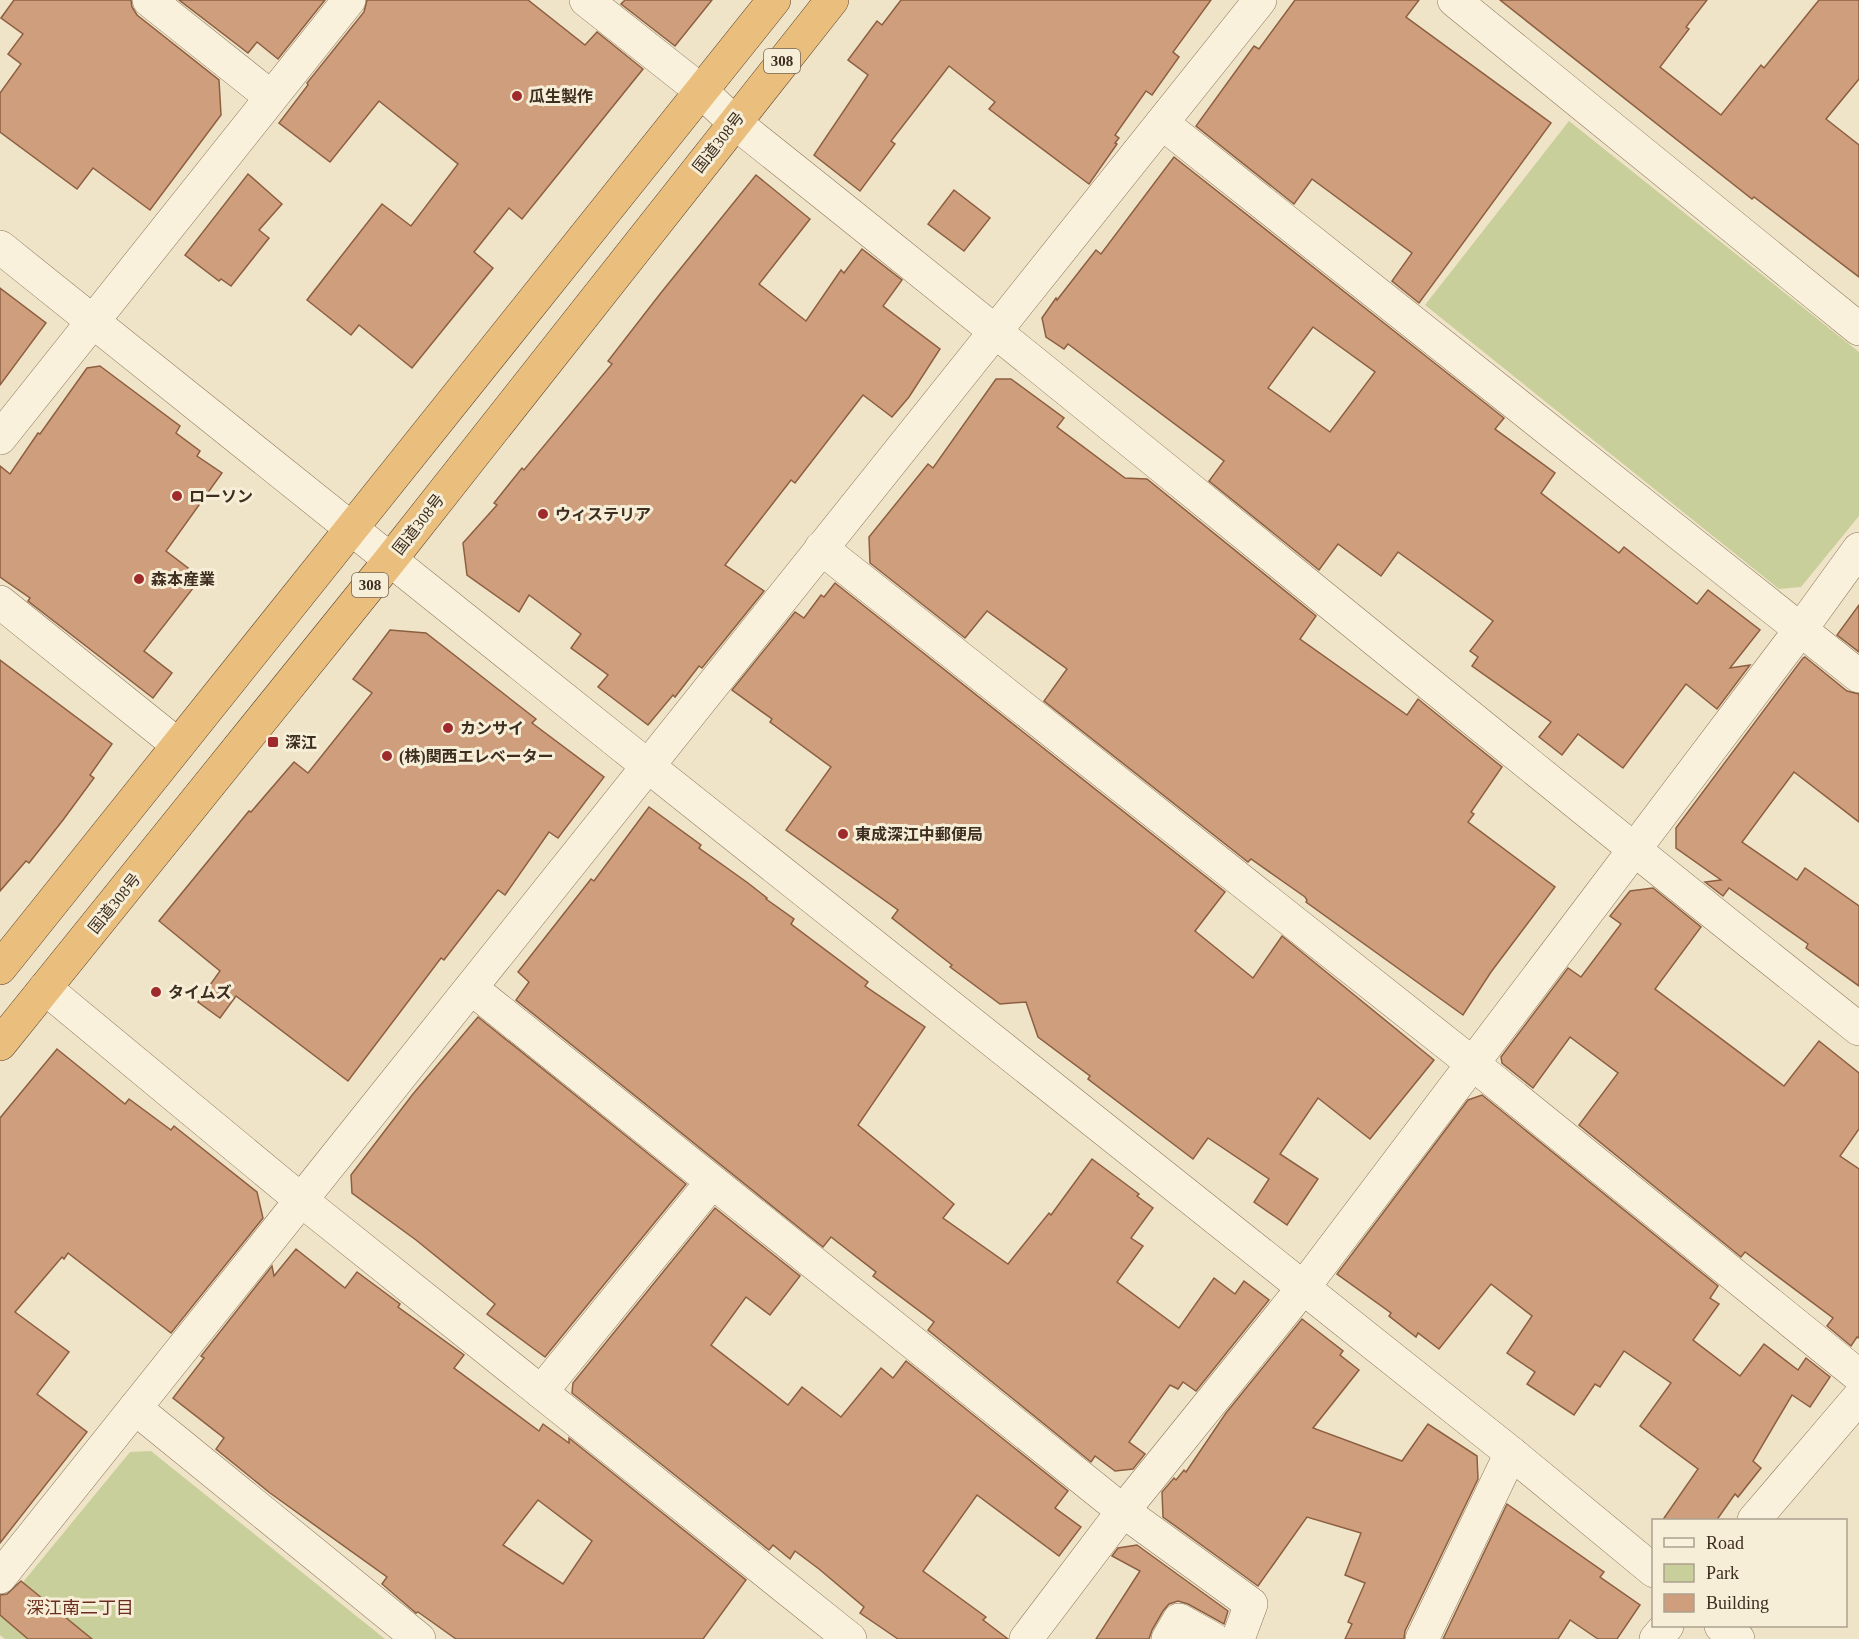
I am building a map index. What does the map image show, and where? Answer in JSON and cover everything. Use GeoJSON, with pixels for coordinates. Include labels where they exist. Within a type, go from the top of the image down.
{"type":"FeatureCollection","features":[{"type":"Feature","properties":{"kind":"highway","name":"308"},"geometry":{"type":"LineString","coordinates":[[2,962],[774,0]]}},
{"type":"Feature","properties":{"kind":"highway","name":"国道308号"},"geometry":{"type":"LineString","coordinates":[[0,1044],[391,559],[832,0]]}},
{"type":"Feature","properties":{"kind":"street"},"geometry":{"type":"LineString","coordinates":[[149,0],[271,98]]}},
{"type":"Feature","properties":{"kind":"street"},"geometry":{"type":"LineString","coordinates":[[0,438],[349,0]]}},
{"type":"Feature","properties":{"kind":"street"},"geometry":{"type":"LineString","coordinates":[[586,0],[700,90],[734,122],[995,331],[1633,850],[1859,1029]]}},
{"type":"Feature","properties":{"kind":"street"},"geometry":{"type":"LineString","coordinates":[[0,1577],[1260,0]]}},
{"type":"Feature","properties":{"kind":"street"},"geometry":{"type":"LineString","coordinates":[[1454,0],[1859,329]]}},
{"type":"Feature","properties":{"kind":"street"},"geometry":{"type":"LineString","coordinates":[[1162,123],[1859,676]]}},
{"type":"Feature","properties":{"kind":"street"},"geometry":{"type":"LineString","coordinates":[[0,247],[647,766],[1511,1453],[1652,1569]]}},
{"type":"Feature","properties":{"kind":"street"},"geometry":{"type":"LineString","coordinates":[[821,548],[1473,1064],[1859,1376]]}},
{"type":"Feature","properties":{"kind":"street"},"geometry":{"type":"LineString","coordinates":[[1026,1639],[1123,1510],[1303,1288],[1859,549]]}},
{"type":"Feature","properties":{"kind":"street"},"geometry":{"type":"LineString","coordinates":[[0,602],[178,745]]}},
{"type":"Feature","properties":{"kind":"street"},"geometry":{"type":"LineString","coordinates":[[45,987],[301,1200],[850,1639]]}},
{"type":"Feature","properties":{"kind":"street"},"geometry":{"type":"LineString","coordinates":[[471,988],[1123,1510],[1251,1604],[1238,1639]]}},
{"type":"Feature","properties":{"kind":"street"},"geometry":{"type":"LineString","coordinates":[[542,1392],[712,1182]]}},
{"type":"Feature","properties":{"kind":"street"},"geometry":{"type":"LineString","coordinates":[[1756,1519],[1859,1397]]}},
{"type":"Feature","properties":{"kind":"street"},"geometry":{"type":"LineString","coordinates":[[135,1408],[419,1639]]}},
{"type":"Feature","properties":{"kind":"street"},"geometry":{"type":"LineString","coordinates":[[1422,1639],[1511,1453]]}},
{"type":"Feature","properties":{"kind":"street"},"geometry":{"type":"LineString","coordinates":[[1168,1639],[1179,1620],[1213,1639]]}},
{"type":"Feature","properties":{"kind":"street"},"geometry":{"type":"LineString","coordinates":[[1656,1639],[1666,1627]]}},
{"type":"Feature","properties":{"kind":"street"},"geometry":{"type":"LineString","coordinates":[[1722,1627],[1738,1639]]}},
{"type":"Feature","properties":{"kind":"green space"},"geometry":{"type":"Polygon","coordinates":[[[1569,121],[1859,352],[1859,516],[1801,587],[1779,589],[1425,305],[1569,121]]]}},
{"type":"Feature","properties":{"kind":"green space"},"geometry":{"type":"Polygon","coordinates":[[[151,1451],[385,1639],[5,1639],[0,1635],[0,1610],[130,1452],[151,1451]]]}},
{"type":"Feature","properties":{"kind":"building"},"geometry":{"type":"Polygon","coordinates":[[[14,0],[131,0],[137,15],[219,80],[221,115],[150,210],[93,168],[77,189],[0,132],[0,93],[21,64],[8,54],[23,34],[1,18],[14,0]]]}},
{"type":"Feature","properties":{"kind":"building"},"geometry":{"type":"Polygon","coordinates":[[[179,0],[325,0],[278,59],[257,42],[248,53],[179,0]]]}},
{"type":"Feature","properties":{"kind":"building"},"geometry":{"type":"Polygon","coordinates":[[[367,0],[528,0],[585,45],[597,32],[643,69],[522,219],[509,208],[474,252],[493,268],[412,368],[359,325],[351,335],[307,300],[382,204],[411,226],[458,164],[379,101],[330,162],[279,123],[308,85],[307,83],[364,12],[367,0]]]}},
{"type":"Feature","properties":{"kind":"building"},"geometry":{"type":"Polygon","coordinates":[[[625,0],[712,0],[675,46],[621,4],[625,0]]]}},
{"type":"Feature","properties":{"kind":"building"},"geometry":{"type":"Polygon","coordinates":[[[901,0],[1211,0],[1173,52],[1179,57],[1152,95],[1146,91],[1115,135],[1119,138],[1115,143],[1117,144],[1089,184],[989,109],[995,102],[949,66],[891,141],[895,144],[860,191],[814,155],[868,75],[848,60],[877,21],[882,25],[901,0]]]}},
{"type":"Feature","properties":{"kind":"building"},"geometry":{"type":"Polygon","coordinates":[[[1295,0],[1419,0],[1406,17],[1551,123],[1419,303],[1392,281],[1412,253],[1312,179],[1294,204],[1196,126],[1254,46],[1259,49],[1295,0]]]}},
{"type":"Feature","properties":{"kind":"building"},"geometry":{"type":"Polygon","coordinates":[[[1500,0],[1707,0],[1686,27],[1689,29],[1660,67],[1721,115],[1761,65],[1764,68],[1819,0],[1859,0],[1859,79],[1826,119],[1859,145],[1859,277],[1754,197],[1752,199],[1500,0]]]}},
{"type":"Feature","properties":{"kind":"building"},"geometry":{"type":"Polygon","coordinates":[[[1174,157],[1504,418],[1495,429],[1555,473],[1541,493],[1619,553],[1624,547],[1697,604],[1708,590],[1760,630],[1730,668],[1750,665],[1717,709],[1686,684],[1623,768],[1578,734],[1562,755],[1539,737],[1551,722],[1472,666],[1478,657],[1470,651],[1493,621],[1398,552],[1381,576],[1338,544],[1319,570],[1209,481],[1224,461],[1068,344],[1064,349],[1046,337],[1042,318],[1096,250],[1101,254],[1174,157]],[[1313,327],[1268,388],[1330,432],[1375,372],[1313,327]]]}},
{"type":"Feature","properties":{"kind":"building"},"geometry":{"type":"Polygon","coordinates":[[[248,174],[282,204],[259,230],[269,238],[231,286],[221,279],[219,281],[185,255],[248,174]]]}},
{"type":"Feature","properties":{"kind":"building"},"geometry":{"type":"Polygon","coordinates":[[[756,175],[810,219],[759,284],[806,321],[841,270],[844,273],[862,249],[902,280],[883,306],[940,349],[909,397],[892,417],[863,395],[795,483],[791,480],[725,565],[764,591],[702,668],[699,666],[675,697],[673,695],[648,725],[598,687],[608,675],[571,648],[581,634],[529,595],[519,612],[467,575],[463,543],[497,505],[494,503],[522,468],[524,470],[612,364],[608,361],[756,175]]]}},
{"type":"Feature","properties":{"kind":"building"},"geometry":{"type":"Polygon","coordinates":[[[954,190],[990,218],[964,251],[928,224],[954,190]]]}},
{"type":"Feature","properties":{"kind":"building"},"geometry":{"type":"Polygon","coordinates":[[[0,288],[46,323],[0,385],[0,288]]]}},
{"type":"Feature","properties":{"kind":"building"},"geometry":{"type":"Polygon","coordinates":[[[100,366],[180,426],[176,433],[200,451],[197,456],[222,473],[166,551],[201,578],[144,651],[172,673],[153,698],[28,601],[30,598],[0,577],[0,466],[10,474],[87,368],[100,366]]]}},
{"type":"Feature","properties":{"kind":"building"},"geometry":{"type":"Polygon","coordinates":[[[996,379],[1011,379],[1064,418],[1057,427],[1125,478],[1147,479],[1316,616],[1300,639],[1407,715],[1418,699],[1502,767],[1471,812],[1474,814],[1468,822],[1555,887],[1491,972],[1463,1015],[1306,902],[1305,897],[1251,859],[1248,862],[1044,701],[1067,669],[987,611],[965,638],[870,563],[869,537],[928,464],[933,468],[996,379]]]}},
{"type":"Feature","properties":{"kind":"building"},"geometry":{"type":"Polygon","coordinates":[[[835,583],[1225,892],[1195,931],[1253,978],[1282,936],[1434,1060],[1370,1139],[1318,1098],[1280,1154],[1318,1179],[1287,1225],[1254,1202],[1269,1179],[1208,1138],[1193,1159],[1088,1079],[1090,1076],[1038,1037],[1026,1002],[1000,1004],[950,967],[952,965],[892,918],[898,910],[786,830],[831,767],[770,722],[772,719],[732,690],[795,612],[804,618],[821,595],[824,597],[835,583]]]}},
{"type":"Feature","properties":{"kind":"building"},"geometry":{"type":"Polygon","coordinates":[[[1859,605],[1859,652],[1837,635],[1859,605]]]}},
{"type":"Feature","properties":{"kind":"building"},"geometry":{"type":"Polygon","coordinates":[[[390,630],[426,633],[536,719],[532,723],[604,777],[558,838],[549,832],[505,895],[498,890],[444,960],[441,958],[348,1081],[236,996],[220,1018],[198,1002],[220,971],[159,921],[249,811],[251,812],[294,762],[308,773],[372,693],[353,679],[390,630]]]}},
{"type":"Feature","properties":{"kind":"building"},"geometry":{"type":"Polygon","coordinates":[[[1805,657],[1847,691],[1859,694],[1859,822],[1794,772],[1742,842],[1797,880],[1805,868],[1859,906],[1859,986],[1806,948],[1808,944],[1729,888],[1723,896],[1705,882],[1721,880],[1676,848],[1676,828],[1805,657]]]}},
{"type":"Feature","properties":{"kind":"building"},"geometry":{"type":"Polygon","coordinates":[[[0,660],[112,744],[90,775],[94,778],[63,820],[29,863],[26,861],[0,891],[0,660]]]}},
{"type":"Feature","properties":{"kind":"building"},"geometry":{"type":"Polygon","coordinates":[[[649,807],[701,845],[699,848],[794,919],[791,924],[868,982],[865,986],[925,1027],[858,1125],[954,1204],[943,1218],[1008,1264],[1049,1213],[1051,1215],[1092,1159],[1139,1194],[1137,1196],[1153,1208],[1131,1238],[1143,1246],[1117,1282],[1179,1328],[1214,1278],[1235,1294],[1244,1281],[1269,1300],[1196,1391],[1183,1382],[1178,1389],[1170,1385],[1129,1442],[1145,1454],[1133,1469],[1115,1471],[1095,1456],[1091,1462],[928,1330],[934,1322],[873,1276],[876,1272],[831,1237],[823,1247],[516,1000],[529,982],[518,972],[591,879],[594,881],[649,807]]]}},
{"type":"Feature","properties":{"kind":"building"},"geometry":{"type":"Polygon","coordinates":[[[1653,888],[1701,927],[1655,989],[1784,1086],[1819,1041],[1859,1073],[1859,1129],[1840,1156],[1859,1169],[1859,1338],[1857,1337],[1851,1346],[1827,1326],[1833,1318],[1745,1252],[1741,1257],[1579,1125],[1618,1073],[1570,1037],[1533,1088],[1502,1063],[1501,1057],[1568,968],[1581,977],[1621,924],[1610,916],[1630,891],[1653,888]]]}},
{"type":"Feature","properties":{"kind":"building"},"geometry":{"type":"Polygon","coordinates":[[[478,1017],[686,1184],[545,1357],[487,1314],[495,1304],[416,1240],[352,1193],[351,1175],[413,1094],[478,1017]]]}},
{"type":"Feature","properties":{"kind":"building"},"geometry":{"type":"Polygon","coordinates":[[[57,1049],[125,1104],[129,1099],[171,1130],[174,1126],[257,1192],[263,1218],[171,1333],[68,1253],[15,1312],[69,1352],[37,1394],[87,1432],[0,1543],[0,1118],[57,1049]]]}},
{"type":"Feature","properties":{"kind":"building"},"geometry":{"type":"Polygon","coordinates":[[[1482,1095],[1718,1286],[1710,1298],[1719,1304],[1693,1340],[1740,1376],[1764,1344],[1798,1370],[1806,1358],[1830,1377],[1810,1407],[1792,1395],[1753,1461],[1761,1468],[1738,1497],[1735,1494],[1717,1519],[1663,1519],[1698,1469],[1640,1426],[1671,1383],[1624,1351],[1600,1387],[1595,1384],[1574,1415],[1527,1384],[1535,1372],[1507,1353],[1532,1316],[1491,1284],[1439,1349],[1418,1333],[1416,1337],[1389,1316],[1391,1313],[1337,1274],[1468,1100],[1482,1095]]]}},
{"type":"Feature","properties":{"kind":"building"},"geometry":{"type":"Polygon","coordinates":[[[715,1208],[800,1276],[770,1315],[746,1297],[711,1345],[788,1405],[802,1387],[841,1417],[881,1368],[893,1378],[906,1361],[1068,1491],[1055,1508],[1081,1527],[1059,1556],[977,1495],[923,1571],[986,1617],[983,1620],[1008,1639],[898,1639],[860,1613],[864,1607],[819,1569],[795,1551],[790,1559],[773,1545],[769,1550],[572,1393],[573,1383],[715,1208]]]}},
{"type":"Feature","properties":{"kind":"building"},"geometry":{"type":"Polygon","coordinates":[[[296,1249],[345,1288],[357,1272],[400,1304],[398,1307],[464,1355],[454,1368],[539,1431],[543,1424],[569,1443],[569,1438],[746,1580],[703,1639],[456,1639],[418,1612],[416,1613],[382,1584],[387,1577],[270,1493],[216,1449],[224,1438],[173,1398],[204,1358],[201,1356],[272,1266],[274,1276],[296,1249]],[[538,1500],[503,1545],[563,1584],[592,1541],[538,1500]]]}},
{"type":"Feature","properties":{"kind":"building"},"geometry":{"type":"Polygon","coordinates":[[[1302,1319],[1343,1351],[1340,1355],[1359,1370],[1313,1428],[1402,1461],[1428,1424],[1477,1456],[1478,1479],[1405,1631],[1404,1639],[1345,1639],[1352,1624],[1348,1622],[1365,1583],[1345,1575],[1361,1533],[1307,1517],[1258,1586],[1163,1517],[1162,1492],[1174,1478],[1176,1480],[1184,1470],[1186,1472],[1226,1413],[1302,1319]]]}},
{"type":"Feature","properties":{"kind":"building"},"geometry":{"type":"Polygon","coordinates":[[[1507,1504],[1604,1572],[1600,1577],[1640,1605],[1617,1639],[1598,1639],[1570,1620],[1558,1639],[1443,1639],[1507,1504]]]}},
{"type":"Feature","properties":{"kind":"building"},"geometry":{"type":"Polygon","coordinates":[[[1137,1545],[1228,1611],[1224,1624],[1178,1601],[1169,1604],[1163,1611],[1149,1639],[1096,1639],[1140,1571],[1112,1556],[1118,1548],[1137,1545]]]}},
{"type":"Feature","properties":{"kind":"building"},"geometry":{"type":"Polygon","coordinates":[[[21,1581],[92,1639],[28,1639],[0,1615],[0,1595],[7,1594],[21,1581]]]}},
{"type":"Feature","properties":{"kind":"place","name":"瓜生製作"},"geometry":{"type":"Point","coordinates":[517,96]}},
{"type":"Feature","properties":{"kind":"place","name":"ローソン"},"geometry":{"type":"Point","coordinates":[177,496]}},
{"type":"Feature","properties":{"kind":"place","name":"ウィステリア"},"geometry":{"type":"Point","coordinates":[543,514]}},
{"type":"Feature","properties":{"kind":"place","name":"森本産業"},"geometry":{"type":"Point","coordinates":[139,579]}},
{"type":"Feature","properties":{"kind":"place","name":"カンサイ"},"geometry":{"type":"Point","coordinates":[448,728]}},
{"type":"Feature","properties":{"kind":"place","name":"深江"},"geometry":{"type":"Point","coordinates":[273,742]}},
{"type":"Feature","properties":{"kind":"place","name":"(株)関西エレベーター"},"geometry":{"type":"Point","coordinates":[387,756]}},
{"type":"Feature","properties":{"kind":"place","name":"東成深江中郵便局"},"geometry":{"type":"Point","coordinates":[843,834]}},
{"type":"Feature","properties":{"kind":"place","name":"タイムズ"},"geometry":{"type":"Point","coordinates":[156,992]}},
{"type":"Feature","properties":{"kind":"district","name":"深江南二丁目"},"geometry":{"type":"Point","coordinates":[80,1608]}}]}
